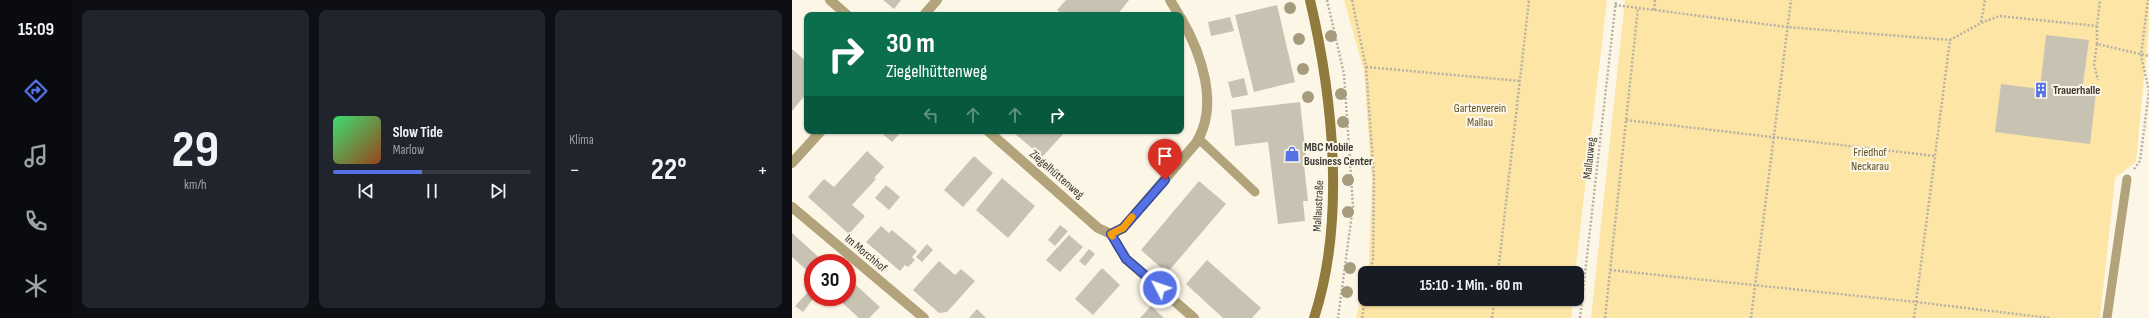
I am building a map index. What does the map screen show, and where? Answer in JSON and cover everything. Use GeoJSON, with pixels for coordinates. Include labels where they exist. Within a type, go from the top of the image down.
{"type":"FeatureCollection","features":[{"type":"Feature","properties":{"kind":"main road","name":"Mallaustraße"},"geometry":{"type":"LineString","coordinates":[[1310,0],[1317,29],[1330,114],[1333,193],[1329,248],[1320,299],[1314,318]]}},
{"type":"Feature","properties":{"kind":"street"},"geometry":{"type":"LineString","coordinates":[[830,0],[844,12]]}},
{"type":"Feature","properties":{"kind":"street"},"geometry":{"type":"LineString","coordinates":[[927,12],[937,0]]}},
{"type":"Feature","properties":{"kind":"street"},"geometry":{"type":"LineString","coordinates":[[1170,0],[1177,12]]}},
{"type":"Feature","properties":{"kind":"street"},"geometry":{"type":"LineString","coordinates":[[1111,234],[1123,228],[1199,139],[1206,115],[1205,79],[1195,46],[1184,24]]}},
{"type":"Feature","properties":{"kind":"street"},"geometry":{"type":"LineString","coordinates":[[792,163],[818,134]]}},
{"type":"Feature","properties":{"kind":"street","name":"Ziegelhüttenweg"},"geometry":{"type":"LineString","coordinates":[[991,134],[1098,228],[1111,234],[1126,259],[1194,318]]}},
{"type":"Feature","properties":{"kind":"street","name":"Im Morchhof"},"geometry":{"type":"LineString","coordinates":[[792,207],[924,318]]}},
{"type":"Feature","properties":{"kind":"lane"},"geometry":{"type":"LineString","coordinates":[[1199,139],[1255,192]]}},
{"type":"Feature","properties":{"kind":"lane"},"geometry":{"type":"LineString","coordinates":[[2107,318],[2126,179]]}},
{"type":"Feature","properties":{"kind":"path"},"geometry":{"type":"LineString","coordinates":[[1352,0],[1366,67],[1374,177],[1373,259],[1372,266]]}},
{"type":"Feature","properties":{"kind":"path"},"geometry":{"type":"LineString","coordinates":[[1499,266],[1529,0]]}},
{"type":"Feature","properties":{"kind":"path","name":"Mallauweg"},"geometry":{"type":"LineString","coordinates":[[1580,318],[1616,0]]}},
{"type":"Feature","properties":{"kind":"path"},"geometry":{"type":"LineString","coordinates":[[1654,10],[1655,0]]}},
{"type":"Feature","properties":{"kind":"path"},"geometry":{"type":"LineString","coordinates":[[1751,318],[1791,0]]}},
{"type":"Feature","properties":{"kind":"path"},"geometry":{"type":"LineString","coordinates":[[1981,23],[1985,0]]}},
{"type":"Feature","properties":{"kind":"path"},"geometry":{"type":"LineString","coordinates":[[2098,80],[2094,64],[2100,0]]}},
{"type":"Feature","properties":{"kind":"path"},"geometry":{"type":"LineString","coordinates":[[2126,179],[2140,161],[2149,91],[2141,55],[2148,0]]}},
{"type":"Feature","properties":{"kind":"path"},"geometry":{"type":"LineString","coordinates":[[1615,5],[1787,27],[1950,40],[1981,23],[1999,16],[2097,26]]}},
{"type":"Feature","properties":{"kind":"path"},"geometry":{"type":"LineString","coordinates":[[1605,318],[1638,8]]}},
{"type":"Feature","properties":{"kind":"path"},"geometry":{"type":"LineString","coordinates":[[1914,318],[1950,40]]}},
{"type":"Feature","properties":{"kind":"path"},"geometry":{"type":"LineString","coordinates":[[2097,44],[2149,56]]}},
{"type":"Feature","properties":{"kind":"path"},"geometry":{"type":"LineString","coordinates":[[1366,67],[1520,81]]}},
{"type":"Feature","properties":{"kind":"path"},"geometry":{"type":"LineString","coordinates":[[1626,120],[1936,156]]}},
{"type":"Feature","properties":{"kind":"path"},"geometry":{"type":"LineString","coordinates":[[1610,270],[1916,302],[2049,318]]}},
{"type":"Feature","properties":{"kind":"path"},"geometry":{"type":"LineString","coordinates":[[1362,318],[1364,306]]}},
{"type":"Feature","properties":{"kind":"path"},"geometry":{"type":"LineString","coordinates":[[1492,318],[1494,306]]}},
{"type":"Feature","properties":{"kind":"green space","name":"Gartenverein Mallau"},"geometry":{"type":"Polygon","coordinates":[[[1344,0],[1607,0],[1576,266],[1368,266],[1372,181],[1364,71],[1344,0]]]}},
{"type":"Feature","properties":{"kind":"green space","name":"Friedhof Neckarau"},"geometry":{"type":"Polygon","coordinates":[[[1625,0],[2149,0],[2149,26],[2136,162],[2115,178],[2100,318],[1591,318],[1625,0]]]}},
{"type":"Feature","properties":{"kind":"green space"},"geometry":{"type":"Polygon","coordinates":[[[1359,306],[1572,306],[1571,318],[1356,318],[1359,306]]]}},
{"type":"Feature","properties":{"kind":"building"},"geometry":{"type":"Polygon","coordinates":[[[883,0],[901,0],[894,9],[883,0]]]}},
{"type":"Feature","properties":{"kind":"building"},"geometry":{"type":"Polygon","coordinates":[[[1066,0],[1129,0],[1119,12],[1060,12],[1057,10],[1066,0]]]}},
{"type":"Feature","properties":{"kind":"building"},"geometry":{"type":"Polygon","coordinates":[[[1277,5],[1295,82],[1254,92],[1235,15],[1277,5]]]}},
{"type":"Feature","properties":{"kind":"building"},"geometry":{"type":"Polygon","coordinates":[[[1230,17],[1234,31],[1211,36],[1208,22],[1230,17]]]}},
{"type":"Feature","properties":{"kind":"building","name":"Trauerhalle"},"geometry":{"type":"Polygon","coordinates":[[[2046,35],[2089,40],[2082,91],[2096,93],[2090,144],[1995,132],[2001,84],[2040,89],[2046,35]]]}},
{"type":"Feature","properties":{"kind":"building"},"geometry":{"type":"Polygon","coordinates":[[[792,49],[804,59],[804,97],[792,111],[792,49]]]}},
{"type":"Feature","properties":{"kind":"building"},"geometry":{"type":"Polygon","coordinates":[[[1244,78],[1248,95],[1232,98],[1228,82],[1244,78]]]}},
{"type":"Feature","properties":{"kind":"building"},"geometry":{"type":"Polygon","coordinates":[[[1300,102],[1307,165],[1304,165],[1308,201],[1303,201],[1305,221],[1278,224],[1268,142],[1235,146],[1231,110],[1300,102]]]}},
{"type":"Feature","properties":{"kind":"building"},"geometry":{"type":"Polygon","coordinates":[[[883,134],[899,134],[892,142],[883,134]]]}},
{"type":"Feature","properties":{"kind":"building"},"geometry":{"type":"Polygon","coordinates":[[[1015,134],[1063,134],[1042,157],[1015,134]]]}},
{"type":"Feature","properties":{"kind":"building"},"geometry":{"type":"Polygon","coordinates":[[[867,151],[884,167],[874,178],[876,179],[852,205],[865,216],[849,234],[808,197],[824,179],[834,187],[867,151]]]}},
{"type":"Feature","properties":{"kind":"building"},"geometry":{"type":"Polygon","coordinates":[[[974,156],[993,173],[963,207],[944,190],[974,156]]]}},
{"type":"Feature","properties":{"kind":"building"},"geometry":{"type":"Polygon","coordinates":[[[1002,178],[1035,206],[1008,238],[976,210],[1002,178]]]}},
{"type":"Feature","properties":{"kind":"building"},"geometry":{"type":"Polygon","coordinates":[[[1199,181],[1226,204],[1167,273],[1141,250],[1199,181]]]}},
{"type":"Feature","properties":{"kind":"building"},"geometry":{"type":"Polygon","coordinates":[[[886,185],[900,197],[889,210],[875,198],[886,185]]]}},
{"type":"Feature","properties":{"kind":"building"},"geometry":{"type":"Polygon","coordinates":[[[1060,225],[1068,231],[1055,246],[1048,240],[1060,225]]]}},
{"type":"Feature","properties":{"kind":"building"},"geometry":{"type":"Polygon","coordinates":[[[881,226],[889,233],[892,230],[917,251],[912,257],[915,260],[908,267],[905,265],[900,271],[866,242],[881,226]]]}},
{"type":"Feature","properties":{"kind":"building"},"geometry":{"type":"Polygon","coordinates":[[[792,233],[815,254],[804,254],[804,268],[792,257],[792,233]]]}},
{"type":"Feature","properties":{"kind":"building"},"geometry":{"type":"Polygon","coordinates":[[[1069,235],[1083,247],[1060,272],[1046,260],[1069,235]]]}},
{"type":"Feature","properties":{"kind":"building"},"geometry":{"type":"Polygon","coordinates":[[[927,244],[933,250],[922,262],[916,257],[927,244]]]}},
{"type":"Feature","properties":{"kind":"building"},"geometry":{"type":"Polygon","coordinates":[[[1089,249],[1095,254],[1085,266],[1079,261],[1089,249]]]}},
{"type":"Feature","properties":{"kind":"building"},"geometry":{"type":"Polygon","coordinates":[[[1207,260],[1261,308],[1252,318],[1223,318],[1186,284],[1207,260]]]}},
{"type":"Feature","properties":{"kind":"building"},"geometry":{"type":"Polygon","coordinates":[[[939,261],[955,275],[961,269],[975,281],[947,312],[939,313],[913,290],[939,261]]]}},
{"type":"Feature","properties":{"kind":"building"},"geometry":{"type":"Polygon","coordinates":[[[1102,268],[1120,285],[1093,315],[1075,299],[1102,268]]]}},
{"type":"Feature","properties":{"kind":"building"},"geometry":{"type":"Polygon","coordinates":[[[856,285],[880,307],[869,318],[859,318],[846,306],[856,306],[856,285]]]}},
{"type":"Feature","properties":{"kind":"building"},"geometry":{"type":"Polygon","coordinates":[[[804,296],[804,306],[808,306],[803,312],[795,306],[804,296]]]}},
{"type":"Feature","properties":{"kind":"building"},"geometry":{"type":"Polygon","coordinates":[[[1151,306],[1164,318],[1140,318],[1151,306]]]}},
{"type":"Feature","properties":{"kind":"building"},"geometry":{"type":"Polygon","coordinates":[[[977,309],[986,318],[969,318],[977,309]]]}},
{"type":"Feature","properties":{"kind":"slow traffic"},"geometry":{"type":"LineString","coordinates":[[1112,236],[1111,234],[1123,228],[1132,217]]}},
{"type":"Feature","properties":{"kind":"place","name":"Trauerhalle"},"geometry":{"type":"Point","coordinates":[2041,90]}},
{"type":"Feature","properties":{"kind":"place","name":"MBC Mobile Business Center"},"geometry":{"type":"Point","coordinates":[1292,154]}},
{"type":"Feature","properties":{"kind":"route"},"geometry":{"type":"LineString","coordinates":[[1160,288],[1126,259],[1111,234],[1123,228],[1165,180]]}}]}
